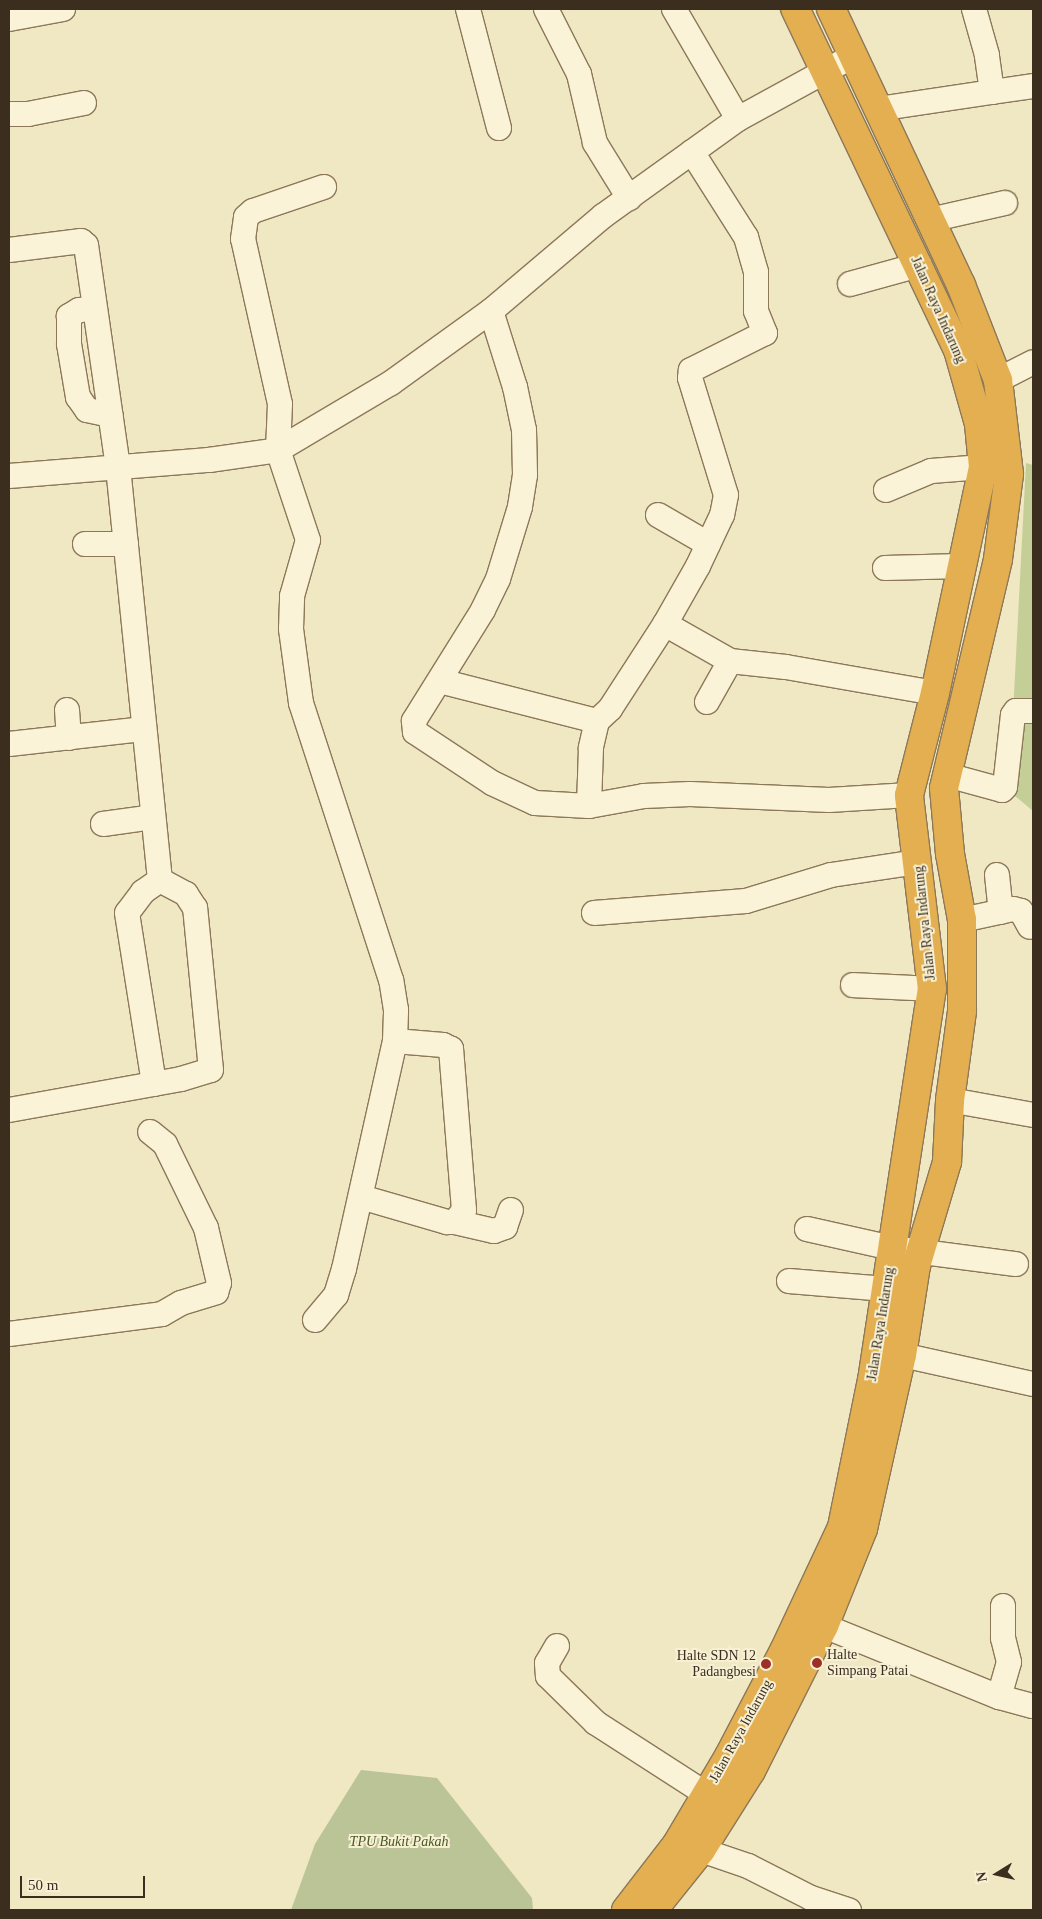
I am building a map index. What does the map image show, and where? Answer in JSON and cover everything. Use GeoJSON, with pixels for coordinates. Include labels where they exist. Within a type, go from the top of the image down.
{"type":"FeatureCollection","features":[{"type":"Feature","properties":{"kind":"highway","name":"Jalan Raya Indarung"},"geometry":{"type":"LineString","coordinates":[[653,1910],[701,1850],[740,1763],[784,1651],[842,1527],[858,1460],[932,989],[909,795],[935,693],[982,467],[979,424],[958,350],[795,9]]}},
{"type":"Feature","properties":{"kind":"highway","name":"Jalan Raya Indarung"},"geometry":{"type":"LineString","coordinates":[[626,1910],[677,1844],[706,1794],[740,1763],[824,1626],[863,1529],[902,1355],[920,1250],[947,1162],[950,1100],[962,1011],[962,920],[950,854],[944,788],[998,559],[1008,474],[998,380],[961,285],[831,9]]}},
{"type":"Feature","properties":{"kind":"street"},"geometry":{"type":"LineString","coordinates":[[9,19],[63,9]]}},
{"type":"Feature","properties":{"kind":"street"},"geometry":{"type":"LineString","coordinates":[[468,9],[499,128]]}},
{"type":"Feature","properties":{"kind":"street"},"geometry":{"type":"LineString","coordinates":[[546,9],[579,74],[595,144],[629,198]]}},
{"type":"Feature","properties":{"kind":"street"},"geometry":{"type":"LineString","coordinates":[[674,9],[738,119]]}},
{"type":"Feature","properties":{"kind":"street"},"geometry":{"type":"LineString","coordinates":[[974,9],[987,55],[992,92]]}},
{"type":"Feature","properties":{"kind":"street"},"geometry":{"type":"LineString","coordinates":[[9,476],[208,460],[278,450],[391,383],[491,311],[603,216],[738,119],[823,70],[853,56]]}},
{"type":"Feature","properties":{"kind":"street"},"geometry":{"type":"LineString","coordinates":[[878,109],[1033,86]]}},
{"type":"Feature","properties":{"kind":"street"},"geometry":{"type":"LineString","coordinates":[[9,114],[28,114],[84,103]]}},
{"type":"Feature","properties":{"kind":"street"},"geometry":{"type":"LineString","coordinates":[[589,806],[591,748],[598,721],[610,709],[665,624],[722,515],[726,495],[690,378],[692,370],[765,333],[756,311],[756,272],[750,246],[692,152]]}},
{"type":"Feature","properties":{"kind":"street"},"geometry":{"type":"LineString","coordinates":[[315,1320],[336,1295],[395,1041],[396,1010],[391,980],[301,703],[292,647],[292,604],[308,540],[278,450],[280,404],[243,239],[244,226],[253,211],[324,187]]}},
{"type":"Feature","properties":{"kind":"street"},"geometry":{"type":"LineString","coordinates":[[930,220],[1005,203]]}},
{"type":"Feature","properties":{"kind":"street"},"geometry":{"type":"LineString","coordinates":[[9,250],[84,242],[118,467],[142,729],[160,880]]}},
{"type":"Feature","properties":{"kind":"street"},"geometry":{"type":"LineString","coordinates":[[850,284],[918,265]]}},
{"type":"Feature","properties":{"kind":"street"},"geometry":{"type":"LineString","coordinates":[[491,311],[515,386],[524,430],[525,475],[520,507],[498,579],[440,681],[414,722],[415,732],[492,783],[535,803],[589,806],[644,796],[690,794],[829,800],[909,795]]}},
{"type":"Feature","properties":{"kind":"street"},"geometry":{"type":"LineString","coordinates":[[998,380],[1033,362]]}},
{"type":"Feature","properties":{"kind":"street"},"geometry":{"type":"LineString","coordinates":[[886,490],[931,471],[982,467]]}},
{"type":"Feature","properties":{"kind":"street"},"geometry":{"type":"LineString","coordinates":[[658,515],[708,544]]}},
{"type":"Feature","properties":{"kind":"street"},"geometry":{"type":"LineString","coordinates":[[85,544],[126,544]]}},
{"type":"Feature","properties":{"kind":"street"},"geometry":{"type":"LineString","coordinates":[[885,568],[962,566]]}},
{"type":"Feature","properties":{"kind":"street"},"geometry":{"type":"LineString","coordinates":[[665,624],[730,661],[786,667],[935,693]]}},
{"type":"Feature","properties":{"kind":"street"},"geometry":{"type":"LineString","coordinates":[[707,702],[730,661]]}},
{"type":"Feature","properties":{"kind":"street"},"geometry":{"type":"LineString","coordinates":[[440,681],[598,721]]}},
{"type":"Feature","properties":{"kind":"street"},"geometry":{"type":"LineString","coordinates":[[66,710],[70,738]]}},
{"type":"Feature","properties":{"kind":"street"},"geometry":{"type":"LineString","coordinates":[[947,775],[1002,790],[1005,787],[1013,715],[1016,711],[1033,711]]}},
{"type":"Feature","properties":{"kind":"street"},"geometry":{"type":"LineString","coordinates":[[9,744],[142,729]]}},
{"type":"Feature","properties":{"kind":"street"},"geometry":{"type":"LineString","coordinates":[[102,824],[153,817]]}},
{"type":"Feature","properties":{"kind":"street"},"geometry":{"type":"LineString","coordinates":[[594,913],[739,902],[831,876],[918,862]]}},
{"type":"Feature","properties":{"kind":"street"},"geometry":{"type":"LineString","coordinates":[[998,875],[1002,912]]}},
{"type":"Feature","properties":{"kind":"street"},"geometry":{"type":"LineString","coordinates":[[154,1084],[127,913],[143,892],[160,880]]}},
{"type":"Feature","properties":{"kind":"street"},"geometry":{"type":"LineString","coordinates":[[9,1110],[154,1084],[209,1072],[212,1068],[195,908],[186,894],[160,880]]}},
{"type":"Feature","properties":{"kind":"street"},"geometry":{"type":"LineString","coordinates":[[962,920],[1002,912],[1021,911],[1030,927]]}},
{"type":"Feature","properties":{"kind":"street"},"geometry":{"type":"LineString","coordinates":[[853,985],[932,989]]}},
{"type":"Feature","properties":{"kind":"street"},"geometry":{"type":"LineString","coordinates":[[395,1041],[444,1045],[451,1049],[464,1210],[455,1222]]}},
{"type":"Feature","properties":{"kind":"street"},"geometry":{"type":"LineString","coordinates":[[950,1100],[1033,1114]]}},
{"type":"Feature","properties":{"kind":"street"},"geometry":{"type":"LineString","coordinates":[[9,1334],[162,1314],[181,1303],[216,1292],[219,1283],[206,1228],[165,1144],[150,1132]]}},
{"type":"Feature","properties":{"kind":"street"},"geometry":{"type":"LineString","coordinates":[[360,1197],[435,1220],[455,1222],[494,1231],[505,1227],[511,1210]]}},
{"type":"Feature","properties":{"kind":"street"},"geometry":{"type":"LineString","coordinates":[[807,1229],[892,1248],[920,1250],[1016,1264]]}},
{"type":"Feature","properties":{"kind":"street"},"geometry":{"type":"LineString","coordinates":[[789,1281],[886,1289]]}},
{"type":"Feature","properties":{"kind":"street"},"geometry":{"type":"LineString","coordinates":[[902,1355],[1033,1384]]}},
{"type":"Feature","properties":{"kind":"street"},"geometry":{"type":"LineString","coordinates":[[999,1697],[1009,1662],[1003,1638],[1003,1606]]}},
{"type":"Feature","properties":{"kind":"street"},"geometry":{"type":"LineString","coordinates":[[824,1626],[999,1697],[1033,1706]]}},
{"type":"Feature","properties":{"kind":"street"},"geometry":{"type":"LineString","coordinates":[[557,1646],[547,1663],[548,1676],[596,1723],[706,1794]]}},
{"type":"Feature","properties":{"kind":"street"},"geometry":{"type":"LineString","coordinates":[[701,1850],[748,1866],[811,1898],[849,1910]]}},
{"type":"Feature","properties":{"kind":"green space"},"geometry":{"type":"Polygon","coordinates":[[[1026,463],[1033,465],[1033,811],[1009,791],[1026,463]]]}},
{"type":"Feature","properties":{"kind":"green space","name":"TPU Bukit Pakah"},"geometry":{"type":"Polygon","coordinates":[[[361,1770],[437,1778],[532,1898],[533,1910],[291,1910],[315,1844],[361,1770]]]}},
{"type":"Feature","properties":{"kind":"place","name":"Halte Simpang Patai"},"geometry":{"type":"Point","coordinates":[817,1663]}},
{"type":"Feature","properties":{"kind":"place","name":"Halte SDN 12 Padangbesi"},"geometry":{"type":"Point","coordinates":[766,1664]}}]}
